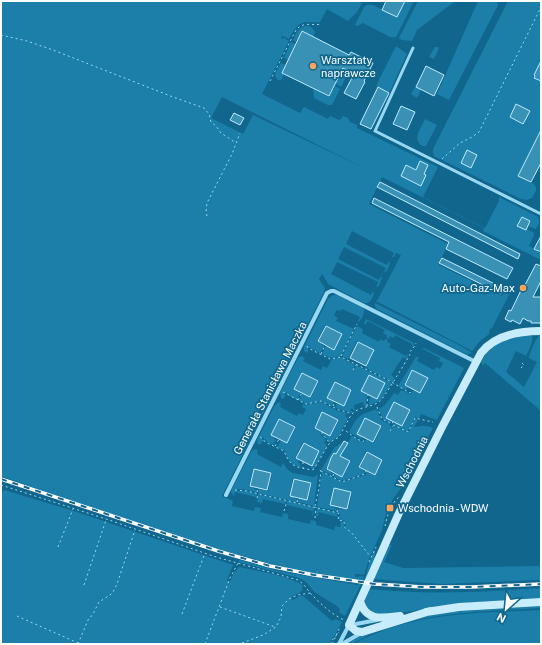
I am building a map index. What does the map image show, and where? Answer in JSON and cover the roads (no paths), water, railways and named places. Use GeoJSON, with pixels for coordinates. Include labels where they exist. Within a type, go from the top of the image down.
{"type":"FeatureCollection","features":[{"type":"Feature","properties":{"kind":"street","name":"Generała Stanisława Maczka"},"geometry":{"type":"LineString","coordinates":[[226,495],[327,293],[331,291],[336,292],[476,363]]}},
{"type":"Feature","properties":{"kind":"street","name":"Wschodnia"},"geometry":{"type":"LineString","coordinates":[[341,644],[346,623],[360,600],[399,513],[485,348],[503,337],[541,331]]}},
{"type":"Feature","properties":{"kind":"street"},"geometry":{"type":"LineString","coordinates":[[360,600],[366,613],[382,619]]}},
{"type":"Feature","properties":{"kind":"street"},"geometry":{"type":"LineString","coordinates":[[346,623],[356,624],[459,607],[541,602]]}},
{"type":"Feature","properties":{"kind":"street"},"geometry":{"type":"LineString","coordinates":[[341,644],[362,632],[430,611]]}},
{"type":"Feature","properties":{"kind":"street"},"geometry":{"type":"LineString","coordinates":[[346,623],[356,631],[362,632]]}},
{"type":"Feature","properties":{"kind":"lane"},"geometry":{"type":"LineString","coordinates":[[412,48],[375,130],[541,214]]}},
{"type":"Feature","properties":{"kind":"railway"},"geometry":{"type":"LineString","coordinates":[[1,479],[218,551],[270,566],[314,575],[375,584],[423,587],[471,587],[541,584]]}},
{"type":"Feature","properties":{"kind":"place","name":"Warsztaty naprawcze"},"geometry":{"type":"Point","coordinates":[313,66]}},
{"type":"Feature","properties":{"kind":"place","name":"Auto-Gaz-Max"},"geometry":{"type":"Point","coordinates":[523,288]}},
{"type":"Feature","properties":{"kind":"place","name":"Wschodnia - WDW"},"geometry":{"type":"Point","coordinates":[390,508]}}]}
